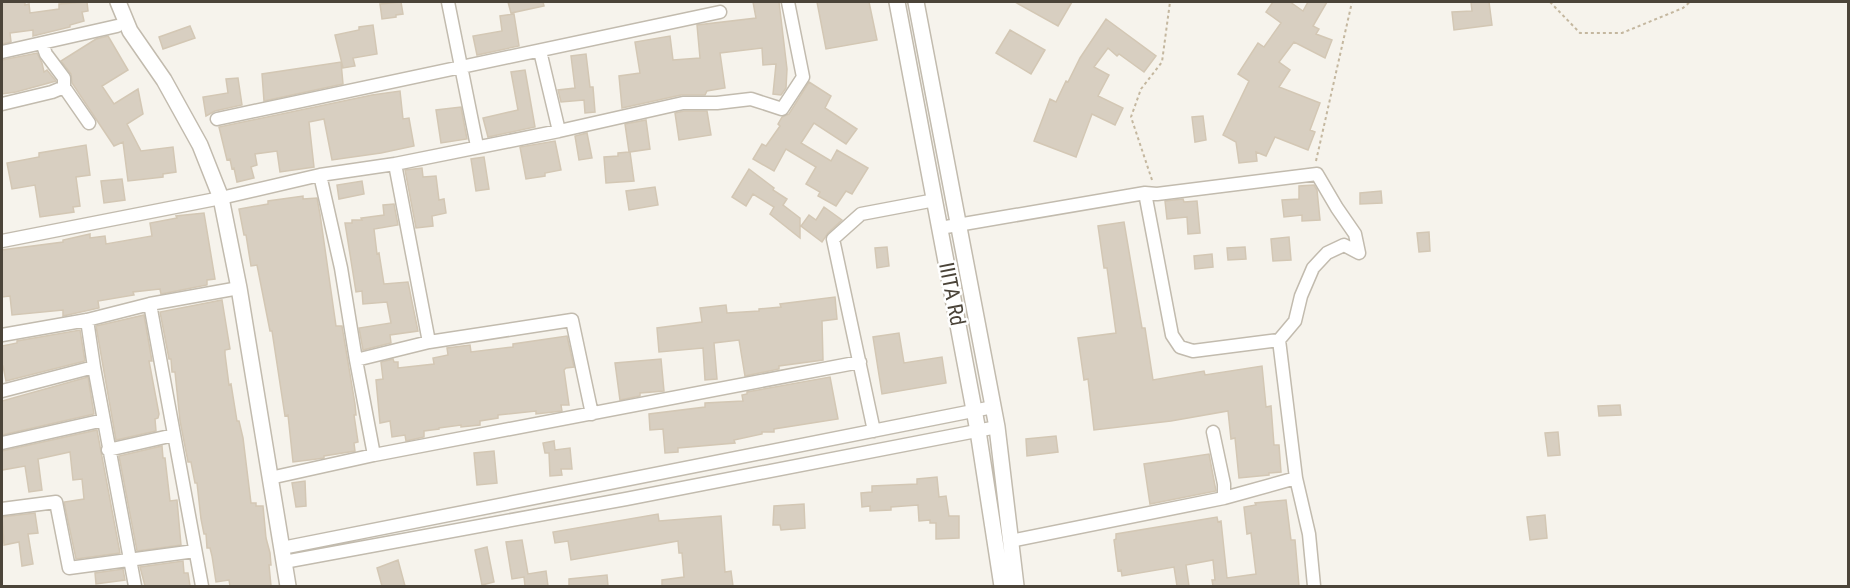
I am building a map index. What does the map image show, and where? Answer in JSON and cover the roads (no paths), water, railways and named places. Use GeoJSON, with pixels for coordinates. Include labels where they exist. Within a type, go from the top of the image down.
{"type":"FeatureCollection","features":[{"type":"Feature","properties":{"kind":"street"},"geometry":{"type":"LineString","coordinates":[[118,2],[130,31],[164,80],[200,145],[221,198],[288,586]]}},
{"type":"Feature","properties":{"kind":"street"},"geometry":{"type":"LineString","coordinates":[[448,2],[477,147]]}},
{"type":"Feature","properties":{"kind":"street"},"geometry":{"type":"LineString","coordinates":[[2,241],[221,198],[321,175],[395,164],[559,131],[683,103],[717,103],[751,99],[782,109],[803,77],[788,2]]}},
{"type":"Feature","properties":{"kind":"street","name":"IIITA Rd"},"geometry":{"type":"LineString","coordinates":[[897,2],[978,431],[1002,586]]}},
{"type":"Feature","properties":{"kind":"street","name":"IIITA Rd"},"geometry":{"type":"LineString","coordinates":[[916,2],[993,407],[1016,586]]}},
{"type":"Feature","properties":{"kind":"street"},"geometry":{"type":"LineString","coordinates":[[217,119],[720,12]]}},
{"type":"Feature","properties":{"kind":"street"},"geometry":{"type":"LineString","coordinates":[[2,52],[117,26]]}},
{"type":"Feature","properties":{"kind":"street"},"geometry":{"type":"LineString","coordinates":[[42,43],[46,54],[64,78],[64,87],[89,123]]}},
{"type":"Feature","properties":{"kind":"street"},"geometry":{"type":"LineString","coordinates":[[540,51],[559,131]]}},
{"type":"Feature","properties":{"kind":"street"},"geometry":{"type":"LineString","coordinates":[[2,104],[64,87]]}},
{"type":"Feature","properties":{"kind":"street"},"geometry":{"type":"LineString","coordinates":[[395,164],[429,342]]}},
{"type":"Feature","properties":{"kind":"street"},"geometry":{"type":"LineString","coordinates":[[940,228],[1151,194],[1317,174],[1355,234],[1359,253],[1344,246],[1327,253],[1312,268],[1301,296],[1295,321],[1279,340],[1193,351],[1180,347],[1172,335],[1151,194]]}},
{"type":"Feature","properties":{"kind":"street"},"geometry":{"type":"LineString","coordinates":[[321,175],[341,268],[374,455]]}},
{"type":"Feature","properties":{"kind":"street"},"geometry":{"type":"LineString","coordinates":[[873,431],[833,239],[861,214],[934,200]]}},
{"type":"Feature","properties":{"kind":"street"},"geometry":{"type":"LineString","coordinates":[[2,335],[87,320],[150,304],[238,288]]}},
{"type":"Feature","properties":{"kind":"street"},"geometry":{"type":"LineString","coordinates":[[150,304],[202,586]]}},
{"type":"Feature","properties":{"kind":"street"},"geometry":{"type":"LineString","coordinates":[[87,320],[108,450],[135,586]]}},
{"type":"Feature","properties":{"kind":"street"},"geometry":{"type":"LineString","coordinates":[[356,360],[429,342],[572,320],[592,414]]}},
{"type":"Feature","properties":{"kind":"street"},"geometry":{"type":"LineString","coordinates":[[1279,340],[1296,478],[1309,534],[1314,586]]}},
{"type":"Feature","properties":{"kind":"street"},"geometry":{"type":"LineString","coordinates":[[270,478],[374,455],[860,362]]}},
{"type":"Feature","properties":{"kind":"street"},"geometry":{"type":"LineString","coordinates":[[2,391],[94,367]]}},
{"type":"Feature","properties":{"kind":"street"},"geometry":{"type":"LineString","coordinates":[[283,555],[993,407]]}},
{"type":"Feature","properties":{"kind":"street"},"geometry":{"type":"LineString","coordinates":[[2,443],[104,420]]}},
{"type":"Feature","properties":{"kind":"street"},"geometry":{"type":"LineString","coordinates":[[283,555],[626,499],[996,427]]}},
{"type":"Feature","properties":{"kind":"street"},"geometry":{"type":"LineString","coordinates":[[1213,432],[1224,484],[1224,498]]}},
{"type":"Feature","properties":{"kind":"street"},"geometry":{"type":"LineString","coordinates":[[108,450],[174,435]]}},
{"type":"Feature","properties":{"kind":"street"},"geometry":{"type":"LineString","coordinates":[[1010,541],[1224,498],[1296,478]]}},
{"type":"Feature","properties":{"kind":"street"},"geometry":{"type":"LineString","coordinates":[[2,509],[56,502],[69,568],[195,551]]}}]}
